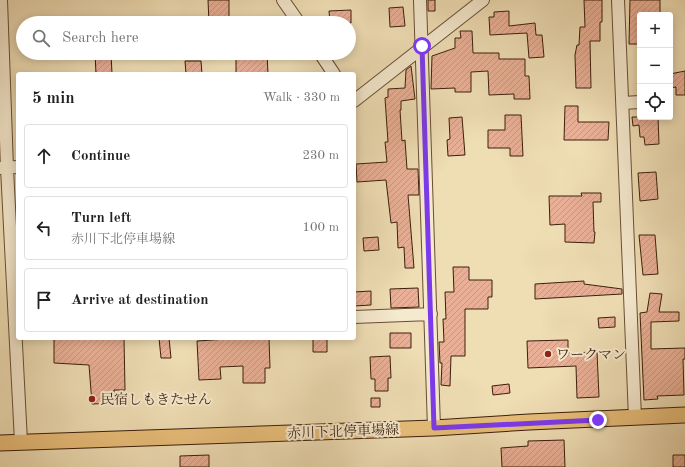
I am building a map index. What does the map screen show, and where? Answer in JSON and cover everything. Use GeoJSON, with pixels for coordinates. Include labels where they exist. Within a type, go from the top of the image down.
{"type":"FeatureCollection","features":[{"type":"Feature","properties":{"kind":"main road","name":"赤川下北停車場線"},"geometry":{"type":"LineString","coordinates":[[0,443],[434,428],[685,415]]}},
{"type":"Feature","properties":{"kind":"street"},"geometry":{"type":"LineString","coordinates":[[1,0],[16,337]]}},
{"type":"Feature","properties":{"kind":"street"},"geometry":{"type":"LineString","coordinates":[[283,0],[294,16]]}},
{"type":"Feature","properties":{"kind":"street"},"geometry":{"type":"LineString","coordinates":[[420,0],[434,428]]}},
{"type":"Feature","properties":{"kind":"street"},"geometry":{"type":"LineString","coordinates":[[356,99],[422,46],[483,0]]}},
{"type":"Feature","properties":{"kind":"street"},"geometry":{"type":"LineString","coordinates":[[618,0],[635,418]]}},
{"type":"Feature","properties":{"kind":"street"},"geometry":{"type":"LineString","coordinates":[[325,60],[333,72]]}},
{"type":"Feature","properties":{"kind":"street"},"geometry":{"type":"LineString","coordinates":[[622,103],[637,102]]}},
{"type":"Feature","properties":{"kind":"street"},"geometry":{"type":"LineString","coordinates":[[356,317],[430,314]]}},
{"type":"Feature","properties":{"kind":"street"},"geometry":{"type":"LineString","coordinates":[[16,340],[21,442]]}},
{"type":"Feature","properties":{"kind":"building"},"geometry":{"type":"Polygon","coordinates":[[[208,0],[229,0],[229,16],[209,16],[208,0]]]}},
{"type":"Feature","properties":{"kind":"building"},"geometry":{"type":"Polygon","coordinates":[[[428,0],[435,0],[435,11],[428,11],[428,0]]]}},
{"type":"Feature","properties":{"kind":"building"},"geometry":{"type":"Polygon","coordinates":[[[584,0],[602,0],[602,22],[600,22],[600,41],[590,41],[591,88],[576,88],[575,55],[577,45],[579,45],[580,27],[585,27],[584,0]]]}},
{"type":"Feature","properties":{"kind":"building"},"geometry":{"type":"Polygon","coordinates":[[[630,0],[660,0],[660,12],[637,12],[637,44],[629,44],[630,0]]]}},
{"type":"Feature","properties":{"kind":"building"},"geometry":{"type":"Polygon","coordinates":[[[403,7],[405,26],[390,27],[389,8],[403,7]]]}},
{"type":"Feature","properties":{"kind":"building"},"geometry":{"type":"Polygon","coordinates":[[[351,10],[351,16],[329,16],[329,11],[351,10]]]}},
{"type":"Feature","properties":{"kind":"building"},"geometry":{"type":"Polygon","coordinates":[[[509,11],[509,26],[535,23],[536,35],[542,35],[544,57],[529,58],[527,33],[490,35],[489,17],[494,17],[494,12],[509,11]]]}},
{"type":"Feature","properties":{"kind":"building"},"geometry":{"type":"Polygon","coordinates":[[[460,31],[472,31],[473,53],[499,53],[499,59],[525,59],[525,76],[529,76],[530,99],[514,99],[514,94],[489,95],[488,71],[471,72],[471,92],[455,92],[455,88],[431,89],[432,56],[455,48],[455,38],[461,38],[460,31]]]}},
{"type":"Feature","properties":{"kind":"building"},"geometry":{"type":"Polygon","coordinates":[[[95,60],[111,60],[112,72],[96,72],[95,60]]]}},
{"type":"Feature","properties":{"kind":"building"},"geometry":{"type":"Polygon","coordinates":[[[236,60],[267,60],[268,72],[236,72],[236,60]]]}},
{"type":"Feature","properties":{"kind":"building"},"geometry":{"type":"Polygon","coordinates":[[[185,61],[201,61],[202,72],[186,72],[185,61]]]}},
{"type":"Feature","properties":{"kind":"building"},"geometry":{"type":"Polygon","coordinates":[[[411,66],[415,99],[401,101],[400,110],[402,141],[405,140],[407,169],[418,169],[419,195],[408,195],[414,268],[405,268],[404,247],[398,248],[397,222],[391,223],[386,180],[357,182],[356,164],[387,162],[385,142],[388,142],[385,98],[388,97],[388,89],[405,88],[406,70],[411,66]]]}},
{"type":"Feature","properties":{"kind":"building"},"geometry":{"type":"Polygon","coordinates":[[[685,71],[685,95],[676,95],[676,87],[673,88],[673,73],[685,71]]]}},
{"type":"Feature","properties":{"kind":"building"},"geometry":{"type":"Polygon","coordinates":[[[565,106],[578,106],[578,122],[609,122],[608,140],[564,140],[565,106]]]}},
{"type":"Feature","properties":{"kind":"building"},"geometry":{"type":"Polygon","coordinates":[[[505,115],[521,115],[523,156],[510,156],[510,148],[488,148],[488,130],[505,130],[505,115]]]}},
{"type":"Feature","properties":{"kind":"building"},"geometry":{"type":"Polygon","coordinates":[[[462,117],[465,155],[448,156],[447,140],[450,139],[449,118],[462,117]]]}},
{"type":"Feature","properties":{"kind":"building"},"geometry":{"type":"Polygon","coordinates":[[[632,117],[637,117],[637,120],[658,120],[659,144],[645,145],[644,137],[640,137],[639,125],[633,126],[632,117]]]}},
{"type":"Feature","properties":{"kind":"building"},"geometry":{"type":"Polygon","coordinates":[[[656,172],[658,199],[640,201],[638,173],[656,172]]]}},
{"type":"Feature","properties":{"kind":"building"},"geometry":{"type":"Polygon","coordinates":[[[581,193],[601,193],[601,202],[593,202],[595,232],[594,243],[565,242],[565,224],[550,225],[549,196],[582,196],[581,193]]]}},
{"type":"Feature","properties":{"kind":"building"},"geometry":{"type":"Polygon","coordinates":[[[639,235],[655,235],[658,274],[643,275],[639,235]]]}},
{"type":"Feature","properties":{"kind":"building"},"geometry":{"type":"Polygon","coordinates":[[[378,237],[379,250],[364,251],[363,238],[378,237]]]}},
{"type":"Feature","properties":{"kind":"building"},"geometry":{"type":"Polygon","coordinates":[[[453,267],[469,267],[469,280],[492,280],[492,297],[488,297],[488,309],[465,309],[465,356],[451,356],[450,386],[441,385],[442,363],[440,363],[439,342],[444,342],[443,319],[446,319],[445,292],[454,292],[453,267]]]}},
{"type":"Feature","properties":{"kind":"building"},"geometry":{"type":"Polygon","coordinates":[[[584,281],[584,284],[622,289],[622,294],[535,299],[535,284],[584,281]]]}},
{"type":"Feature","properties":{"kind":"building"},"geometry":{"type":"Polygon","coordinates":[[[418,288],[419,307],[391,308],[390,289],[418,288]]]}},
{"type":"Feature","properties":{"kind":"building"},"geometry":{"type":"Polygon","coordinates":[[[371,291],[371,305],[356,306],[356,292],[371,291]]]}},
{"type":"Feature","properties":{"kind":"building"},"geometry":{"type":"Polygon","coordinates":[[[650,293],[662,294],[659,312],[679,312],[679,321],[651,322],[651,349],[685,348],[685,359],[683,359],[684,395],[657,396],[658,399],[644,400],[640,313],[647,312],[650,293]]]}},
{"type":"Feature","properties":{"kind":"building"},"geometry":{"type":"Polygon","coordinates":[[[615,317],[615,327],[599,328],[598,318],[615,317]]]}},
{"type":"Feature","properties":{"kind":"building"},"geometry":{"type":"Polygon","coordinates":[[[390,333],[411,333],[411,348],[390,348],[390,333]]]}},
{"type":"Feature","properties":{"kind":"building"},"geometry":{"type":"Polygon","coordinates":[[[54,340],[124,340],[125,390],[114,390],[115,403],[92,404],[89,365],[54,363],[54,340]]]}},
{"type":"Feature","properties":{"kind":"building"},"geometry":{"type":"Polygon","coordinates":[[[159,340],[169,340],[171,358],[161,358],[159,340]]]}},
{"type":"Feature","properties":{"kind":"building"},"geometry":{"type":"Polygon","coordinates":[[[269,340],[270,368],[265,368],[265,383],[243,383],[243,366],[220,367],[221,379],[199,380],[197,341],[269,340]]]}},
{"type":"Feature","properties":{"kind":"building"},"geometry":{"type":"Polygon","coordinates":[[[313,340],[327,340],[327,352],[313,352],[313,340]]]}},
{"type":"Feature","properties":{"kind":"building"},"geometry":{"type":"Polygon","coordinates":[[[568,340],[568,353],[597,352],[599,397],[577,398],[576,366],[528,368],[527,341],[568,340]]]}},
{"type":"Feature","properties":{"kind":"building"},"geometry":{"type":"Polygon","coordinates":[[[390,356],[391,378],[388,378],[388,391],[375,391],[375,379],[371,379],[370,357],[390,356]]]}},
{"type":"Feature","properties":{"kind":"building"},"geometry":{"type":"Polygon","coordinates":[[[509,384],[510,393],[493,395],[492,386],[509,384]]]}},
{"type":"Feature","properties":{"kind":"building"},"geometry":{"type":"Polygon","coordinates":[[[371,398],[380,398],[380,407],[371,407],[371,398]]]}},
{"type":"Feature","properties":{"kind":"building"},"geometry":{"type":"Polygon","coordinates":[[[564,440],[565,467],[502,467],[501,448],[528,446],[528,441],[564,440]]]}},
{"type":"Feature","properties":{"kind":"building"},"geometry":{"type":"Polygon","coordinates":[[[209,455],[209,467],[180,467],[180,456],[209,455]]]}},
{"type":"Feature","properties":{"kind":"building"},"geometry":{"type":"Polygon","coordinates":[[[673,455],[685,455],[685,467],[673,467],[673,455]]]}},
{"type":"Feature","properties":{"kind":"place","name":"ワークマン"},"geometry":{"type":"Point","coordinates":[548,354]}},
{"type":"Feature","properties":{"kind":"place","name":"民宿しもきたせん"},"geometry":{"type":"Point","coordinates":[92,399]}},
{"type":"Feature","properties":{"kind":"route"},"geometry":{"type":"LineString","coordinates":[[422,46],[434,428],[529,422],[598,420]]}}]}
